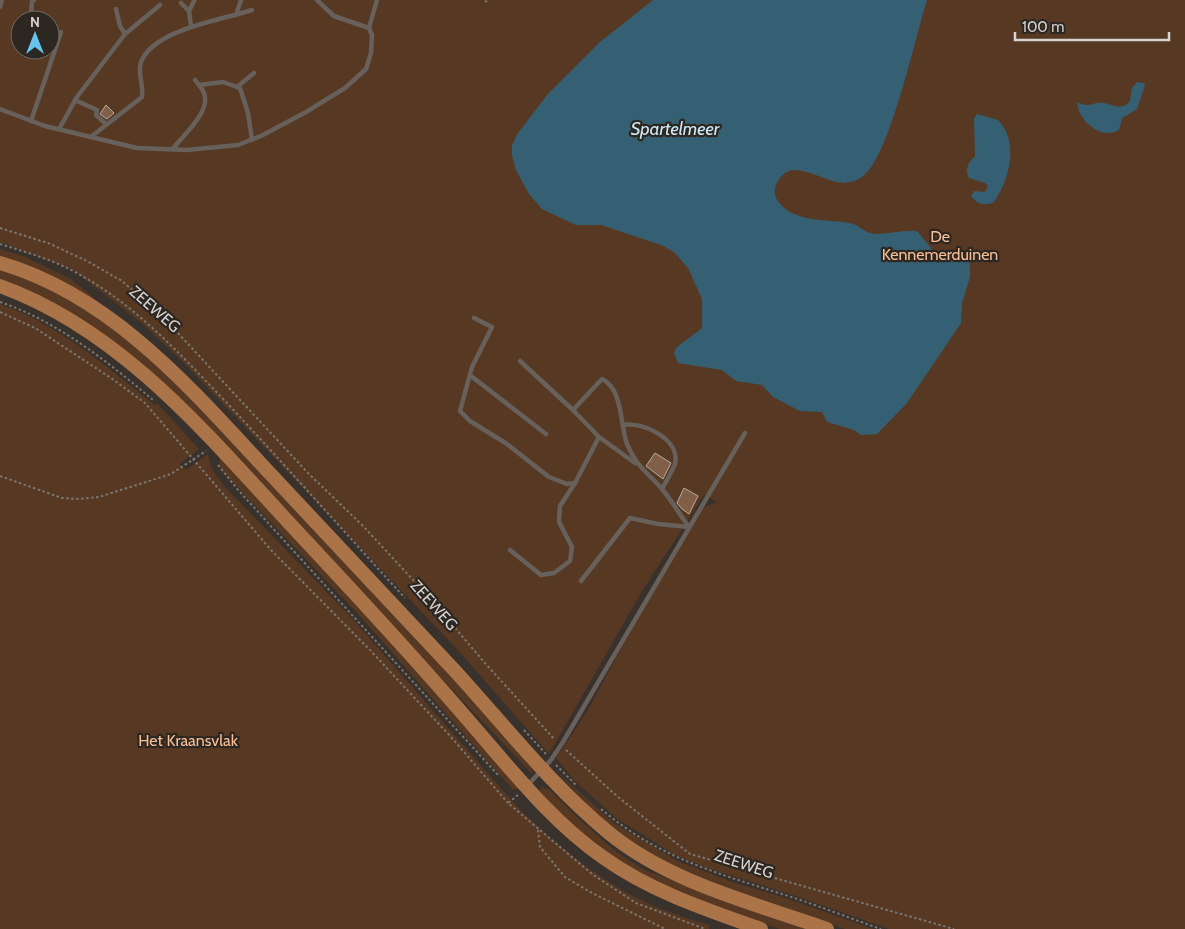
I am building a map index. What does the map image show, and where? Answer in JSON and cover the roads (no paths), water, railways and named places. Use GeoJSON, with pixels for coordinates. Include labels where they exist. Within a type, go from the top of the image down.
{"type":"FeatureCollection","features":[{"type":"Feature","properties":{"kind":"main road","name":"ZEEWEG"},"geometry":{"type":"LineString","coordinates":[[0,264],[37,277],[72,294],[104,315],[182,379],[457,674],[547,765],[610,834],[638,853],[672,872],[711,888],[827,929]]}},
{"type":"Feature","properties":{"kind":"main road"},"geometry":{"type":"LineString","coordinates":[[0,286],[34,299],[65,316],[96,337],[156,384],[207,446],[391,632],[522,791],[602,857],[623,871],[651,886],[760,929]]}},
{"type":"Feature","properties":{"kind":"lane"},"geometry":{"type":"LineString","coordinates":[[0,7],[2,0]]}},
{"type":"Feature","properties":{"kind":"lane"},"geometry":{"type":"LineString","coordinates":[[236,15],[240,0]]}},
{"type":"Feature","properties":{"kind":"lane"},"geometry":{"type":"LineString","coordinates":[[317,0],[334,16],[369,28]]}},
{"type":"Feature","properties":{"kind":"lane"},"geometry":{"type":"LineString","coordinates":[[0,109],[59,129],[137,148],[173,150],[238,145],[252,140],[314,107],[345,88],[366,69],[372,52],[372,35],[369,28],[377,0]]}},
{"type":"Feature","properties":{"kind":"lane"},"geometry":{"type":"LineString","coordinates":[[191,26],[189,11],[194,1]]}},
{"type":"Feature","properties":{"kind":"lane"},"geometry":{"type":"LineString","coordinates":[[181,3],[189,11]]}},
{"type":"Feature","properties":{"kind":"lane"},"geometry":{"type":"LineString","coordinates":[[59,129],[75,100],[125,34],[160,5]]}},
{"type":"Feature","properties":{"kind":"lane"},"geometry":{"type":"LineString","coordinates":[[116,10],[120,26],[125,34]]}},
{"type":"Feature","properties":{"kind":"lane"},"geometry":{"type":"LineString","coordinates":[[92,136],[142,97],[140,63],[146,54],[161,41],[183,28],[252,10]]}},
{"type":"Feature","properties":{"kind":"lane"},"geometry":{"type":"LineString","coordinates":[[31,121],[61,32]]}},
{"type":"Feature","properties":{"kind":"lane"},"geometry":{"type":"LineString","coordinates":[[237,87],[254,73]]}},
{"type":"Feature","properties":{"kind":"lane"},"geometry":{"type":"LineString","coordinates":[[173,150],[196,124],[205,104],[205,94],[195,80]]}},
{"type":"Feature","properties":{"kind":"lane"},"geometry":{"type":"LineString","coordinates":[[199,85],[223,82],[240,88],[248,113],[252,140]]}},
{"type":"Feature","properties":{"kind":"lane"},"geometry":{"type":"LineString","coordinates":[[75,100],[95,108],[97,110],[96,115],[105,124]]}},
{"type":"Feature","properties":{"kind":"lane"},"geometry":{"type":"LineString","coordinates":[[474,318],[492,328],[472,367],[460,411],[470,421],[507,444],[549,477],[568,484],[575,483]]}},
{"type":"Feature","properties":{"kind":"lane"},"geometry":{"type":"LineString","coordinates":[[520,361],[599,437],[636,464],[662,489],[689,527]]}},
{"type":"Feature","properties":{"kind":"lane"},"geometry":{"type":"LineString","coordinates":[[471,376],[546,434]]}},
{"type":"Feature","properties":{"kind":"lane"},"geometry":{"type":"LineString","coordinates":[[573,410],[602,379],[614,389],[627,443],[636,464]]}},
{"type":"Feature","properties":{"kind":"lane"},"geometry":{"type":"LineString","coordinates":[[622,425],[632,423],[650,428],[664,438],[673,449],[674,464],[662,489]]}},
{"type":"Feature","properties":{"kind":"lane"},"geometry":{"type":"LineString","coordinates":[[522,791],[547,765],[561,745],[745,433]]}},
{"type":"Feature","properties":{"kind":"lane"},"geometry":{"type":"LineString","coordinates":[[510,550],[541,575],[554,574],[570,561],[572,547],[559,522],[560,506],[575,483],[599,437]]}},
{"type":"Feature","properties":{"kind":"lane"},"geometry":{"type":"LineString","coordinates":[[581,581],[630,518],[658,524],[689,527]]}},
{"type":"Feature","properties":{"kind":"water","name":"Spartelmeer"},"geometry":{"type":"Polygon","coordinates":[[[653,0],[927,0],[901,94],[883,145],[873,164],[863,176],[846,183],[829,180],[803,171],[790,171],[782,176],[775,189],[776,198],[782,206],[799,216],[853,224],[872,234],[917,231],[930,247],[938,263],[959,255],[970,263],[970,277],[962,303],[961,323],[907,403],[877,434],[861,435],[854,430],[827,422],[822,412],[800,411],[773,397],[762,385],[736,381],[722,370],[678,363],[674,353],[676,348],[702,328],[702,299],[688,268],[674,252],[661,245],[601,225],[576,225],[542,209],[529,194],[516,170],[512,155],[512,145],[518,133],[547,95],[600,42],[653,0]]]}},
{"type":"Feature","properties":{"kind":"water"},"geometry":{"type":"Polygon","coordinates":[[[1137,82],[1144,83],[1145,85],[1137,109],[1122,118],[1119,130],[1112,133],[1098,131],[1081,116],[1077,102],[1085,105],[1104,103],[1120,107],[1124,106],[1130,101],[1132,88],[1137,82]]]}},
{"type":"Feature","properties":{"kind":"water"},"geometry":{"type":"Polygon","coordinates":[[[977,114],[998,120],[1005,129],[1009,139],[1010,162],[1004,184],[993,203],[989,204],[978,203],[971,196],[974,191],[985,192],[988,186],[985,183],[969,178],[967,172],[969,163],[975,156],[974,119],[977,114]]]}},
{"type":"Feature","properties":{"kind":"park label","name":"De Kennemerduinen"},"geometry":{"type":"Point","coordinates":[940,245]}},
{"type":"Feature","properties":{"kind":"park label","name":"Het Kraansvlak"},"geometry":{"type":"Point","coordinates":[188,740]}}]}
